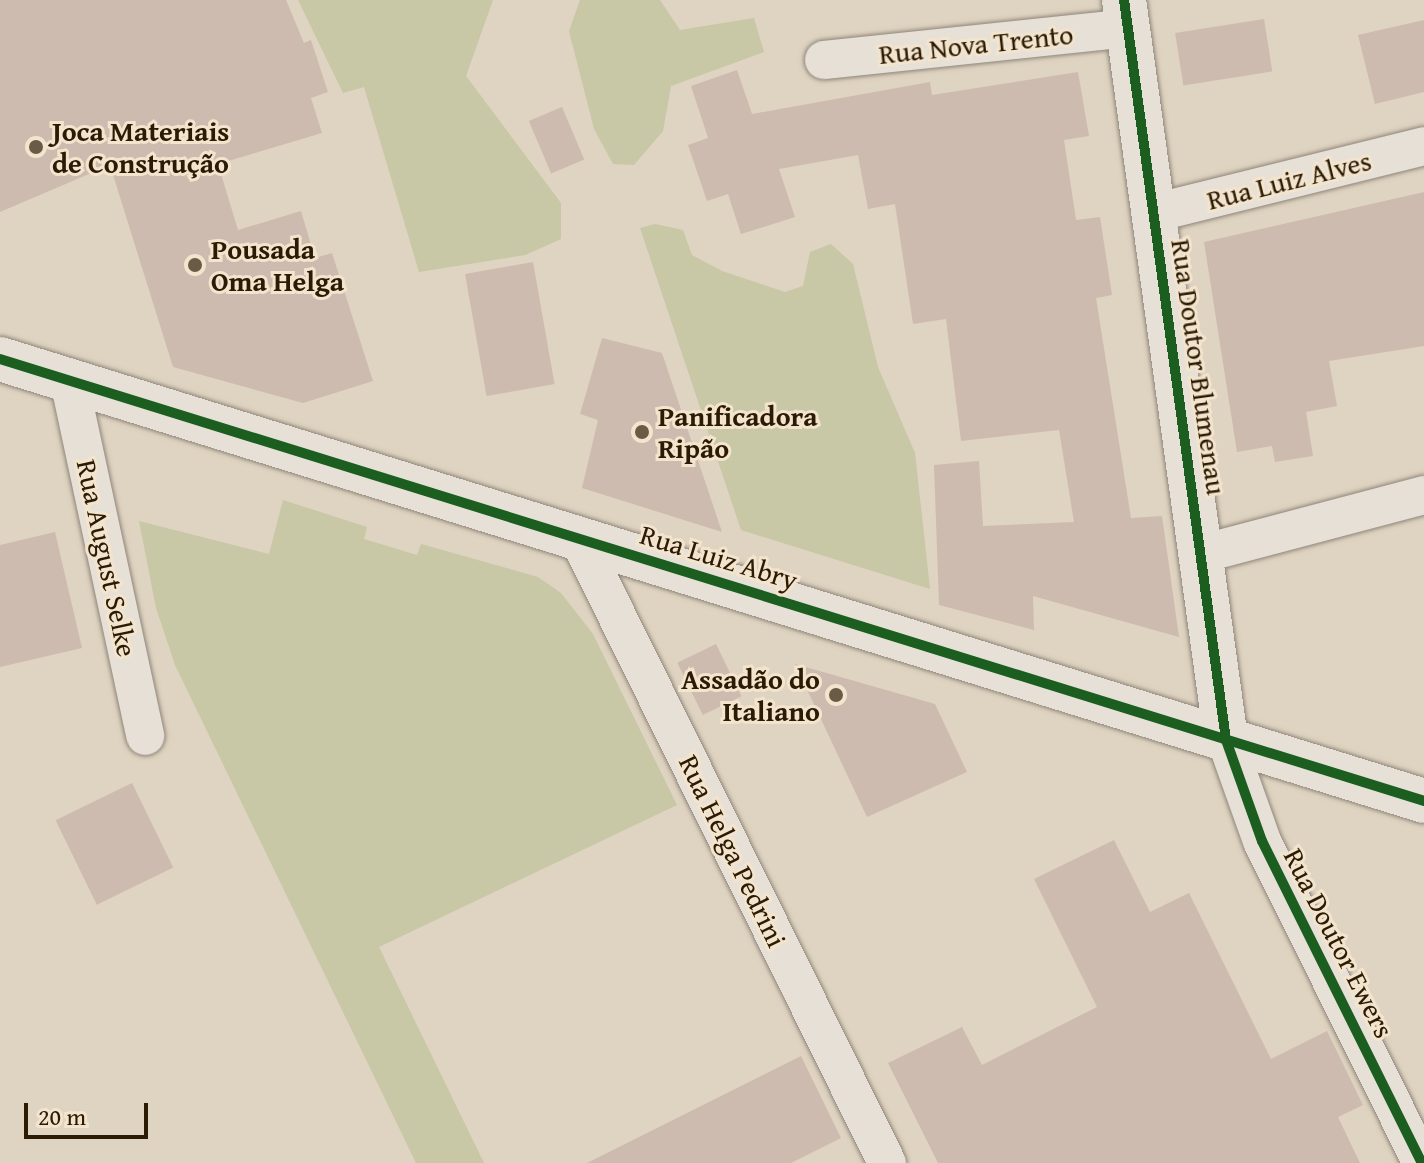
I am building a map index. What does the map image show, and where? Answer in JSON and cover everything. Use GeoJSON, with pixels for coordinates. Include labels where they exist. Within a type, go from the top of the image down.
{"type":"FeatureCollection","features":[{"type":"Feature","properties":{"kind":"main road","name":"Rua Doutor Blumenau"},"geometry":{"type":"LineString","coordinates":[[1126,14],[1226,740]]}},
{"type":"Feature","properties":{"kind":"main road","name":"Rua Luiz Abry"},"geometry":{"type":"LineString","coordinates":[[0,359],[1424,801]]}},
{"type":"Feature","properties":{"kind":"street","name":"Rua Nova Trento"},"geometry":{"type":"LineString","coordinates":[[824,60],[1126,14]]}},
{"type":"Feature","properties":{"kind":"street","name":"Rua Luiz Alves"},"geometry":{"type":"LineString","coordinates":[[1154,213],[1424,146]]}},
{"type":"Feature","properties":{"kind":"street","name":"Rua August Selke"},"geometry":{"type":"LineString","coordinates":[[69,380],[145,736]]}},
{"type":"Feature","properties":{"kind":"street"},"geometry":{"type":"LineString","coordinates":[[1201,554],[1424,495]]}},
{"type":"Feature","properties":{"kind":"street","name":"Rua Helga Pedrini"},"geometry":{"type":"LineString","coordinates":[[579,539],[887,1163]]}},
{"type":"Feature","properties":{"kind":"street","name":"Rua Doutor Ewers"},"geometry":{"type":"LineString","coordinates":[[1226,740],[1262,841],[1422,1163]]}},
{"type":"Feature","properties":{"kind":"green space"},"geometry":{"type":"Polygon","coordinates":[[[298,0],[493,0],[466,76],[561,203],[561,239],[525,255],[419,272],[364,87],[343,93],[298,0]]]}},
{"type":"Feature","properties":{"kind":"green space"},"geometry":{"type":"Polygon","coordinates":[[[580,0],[660,0],[680,30],[754,18],[764,52],[671,86],[663,131],[634,165],[613,164],[594,129],[569,31],[580,0]]]}},
{"type":"Feature","properties":{"kind":"green space"},"geometry":{"type":"Polygon","coordinates":[[[655,224],[683,230],[692,255],[722,271],[785,292],[803,286],[810,252],[831,244],[853,264],[878,367],[915,453],[930,589],[741,530],[640,228],[655,224]]]}},
{"type":"Feature","properties":{"kind":"green space"},"geometry":{"type":"Polygon","coordinates":[[[283,500],[367,527],[364,539],[417,555],[421,544],[538,577],[561,593],[593,634],[677,805],[379,947],[484,1163],[416,1163],[175,665],[156,608],[139,521],[269,554],[283,500]]]}},
{"type":"Feature","properties":{"kind":"building"},"geometry":{"type":"Polygon","coordinates":[[[0,0],[286,0],[304,43],[311,40],[328,92],[311,98],[322,133],[218,164],[238,230],[301,211],[315,258],[332,253],[373,381],[303,403],[173,367],[110,165],[0,212],[0,0]]]}},
{"type":"Feature","properties":{"kind":"building"},"geometry":{"type":"Polygon","coordinates":[[[1264,19],[1272,71],[1183,85],[1175,33],[1264,19]]]}},
{"type":"Feature","properties":{"kind":"building"},"geometry":{"type":"Polygon","coordinates":[[[1424,20],[1424,92],[1375,104],[1358,35],[1424,20]]]}},
{"type":"Feature","properties":{"kind":"building"},"geometry":{"type":"Polygon","coordinates":[[[737,70],[752,114],[930,82],[932,95],[1078,72],[1089,136],[1064,140],[1076,220],[1100,217],[1112,295],[1096,298],[1131,518],[1162,516],[1179,637],[1033,596],[1034,630],[939,605],[934,465],[979,461],[983,526],[1074,522],[1059,430],[961,441],[946,319],[913,324],[895,204],[868,209],[858,155],[779,169],[795,217],[741,234],[728,194],[707,201],[688,145],[708,138],[691,86],[737,70]]]}},
{"type":"Feature","properties":{"kind":"building"},"geometry":{"type":"Polygon","coordinates":[[[562,107],[584,159],[551,174],[529,121],[562,107]]]}},
{"type":"Feature","properties":{"kind":"building"},"geometry":{"type":"Polygon","coordinates":[[[1424,192],[1424,346],[1329,361],[1337,406],[1306,412],[1313,456],[1275,462],[1272,446],[1237,452],[1204,242],[1424,192]]]}},
{"type":"Feature","properties":{"kind":"building"},"geometry":{"type":"Polygon","coordinates":[[[533,262],[555,384],[487,396],[465,274],[533,262]]]}},
{"type":"Feature","properties":{"kind":"building","name":"Panificadora Ripão"},"geometry":{"type":"Polygon","coordinates":[[[602,338],[662,353],[722,532],[582,488],[598,420],[580,414],[602,338]]]}},
{"type":"Feature","properties":{"kind":"building"},"geometry":{"type":"Polygon","coordinates":[[[55,532],[82,648],[0,667],[0,545],[55,532]]]}},
{"type":"Feature","properties":{"kind":"building"},"geometry":{"type":"Polygon","coordinates":[[[716,644],[741,696],[703,715],[677,663],[716,644]]]}},
{"type":"Feature","properties":{"kind":"building"},"geometry":{"type":"Polygon","coordinates":[[[795,664],[935,704],[967,772],[867,817],[795,664]]]}},
{"type":"Feature","properties":{"kind":"building"},"geometry":{"type":"Polygon","coordinates":[[[132,783],[173,867],[97,905],[56,820],[132,783]]]}},
{"type":"Feature","properties":{"kind":"building"},"geometry":{"type":"Polygon","coordinates":[[[1114,840],[1150,912],[1189,893],[1271,1059],[1327,1031],[1363,1105],[1338,1117],[1360,1163],[938,1163],[888,1063],[962,1027],[982,1065],[1097,1007],[1034,879],[1114,840]]]}},
{"type":"Feature","properties":{"kind":"building"},"geometry":{"type":"Polygon","coordinates":[[[801,1056],[841,1138],[791,1163],[587,1163],[801,1056]]]}},
{"type":"Feature","properties":{"kind":"cycle path"},"geometry":{"type":"LineString","coordinates":[[1124,0],[1226,740],[1262,841],[1422,1163]]}},
{"type":"Feature","properties":{"kind":"cycle path"},"geometry":{"type":"LineString","coordinates":[[0,359],[1424,801]]}},
{"type":"Feature","properties":{"kind":"place","name":"Joca Materiais de Construção"},"geometry":{"type":"Point","coordinates":[36,147]}},
{"type":"Feature","properties":{"kind":"place","name":"Pousada Oma Helga"},"geometry":{"type":"Point","coordinates":[195,265]}},
{"type":"Feature","properties":{"kind":"place","name":"Panificadora Ripão"},"geometry":{"type":"Point","coordinates":[642,432]}},
{"type":"Feature","properties":{"kind":"place","name":"Assadão do Italiano"},"geometry":{"type":"Point","coordinates":[836,695]}}]}
